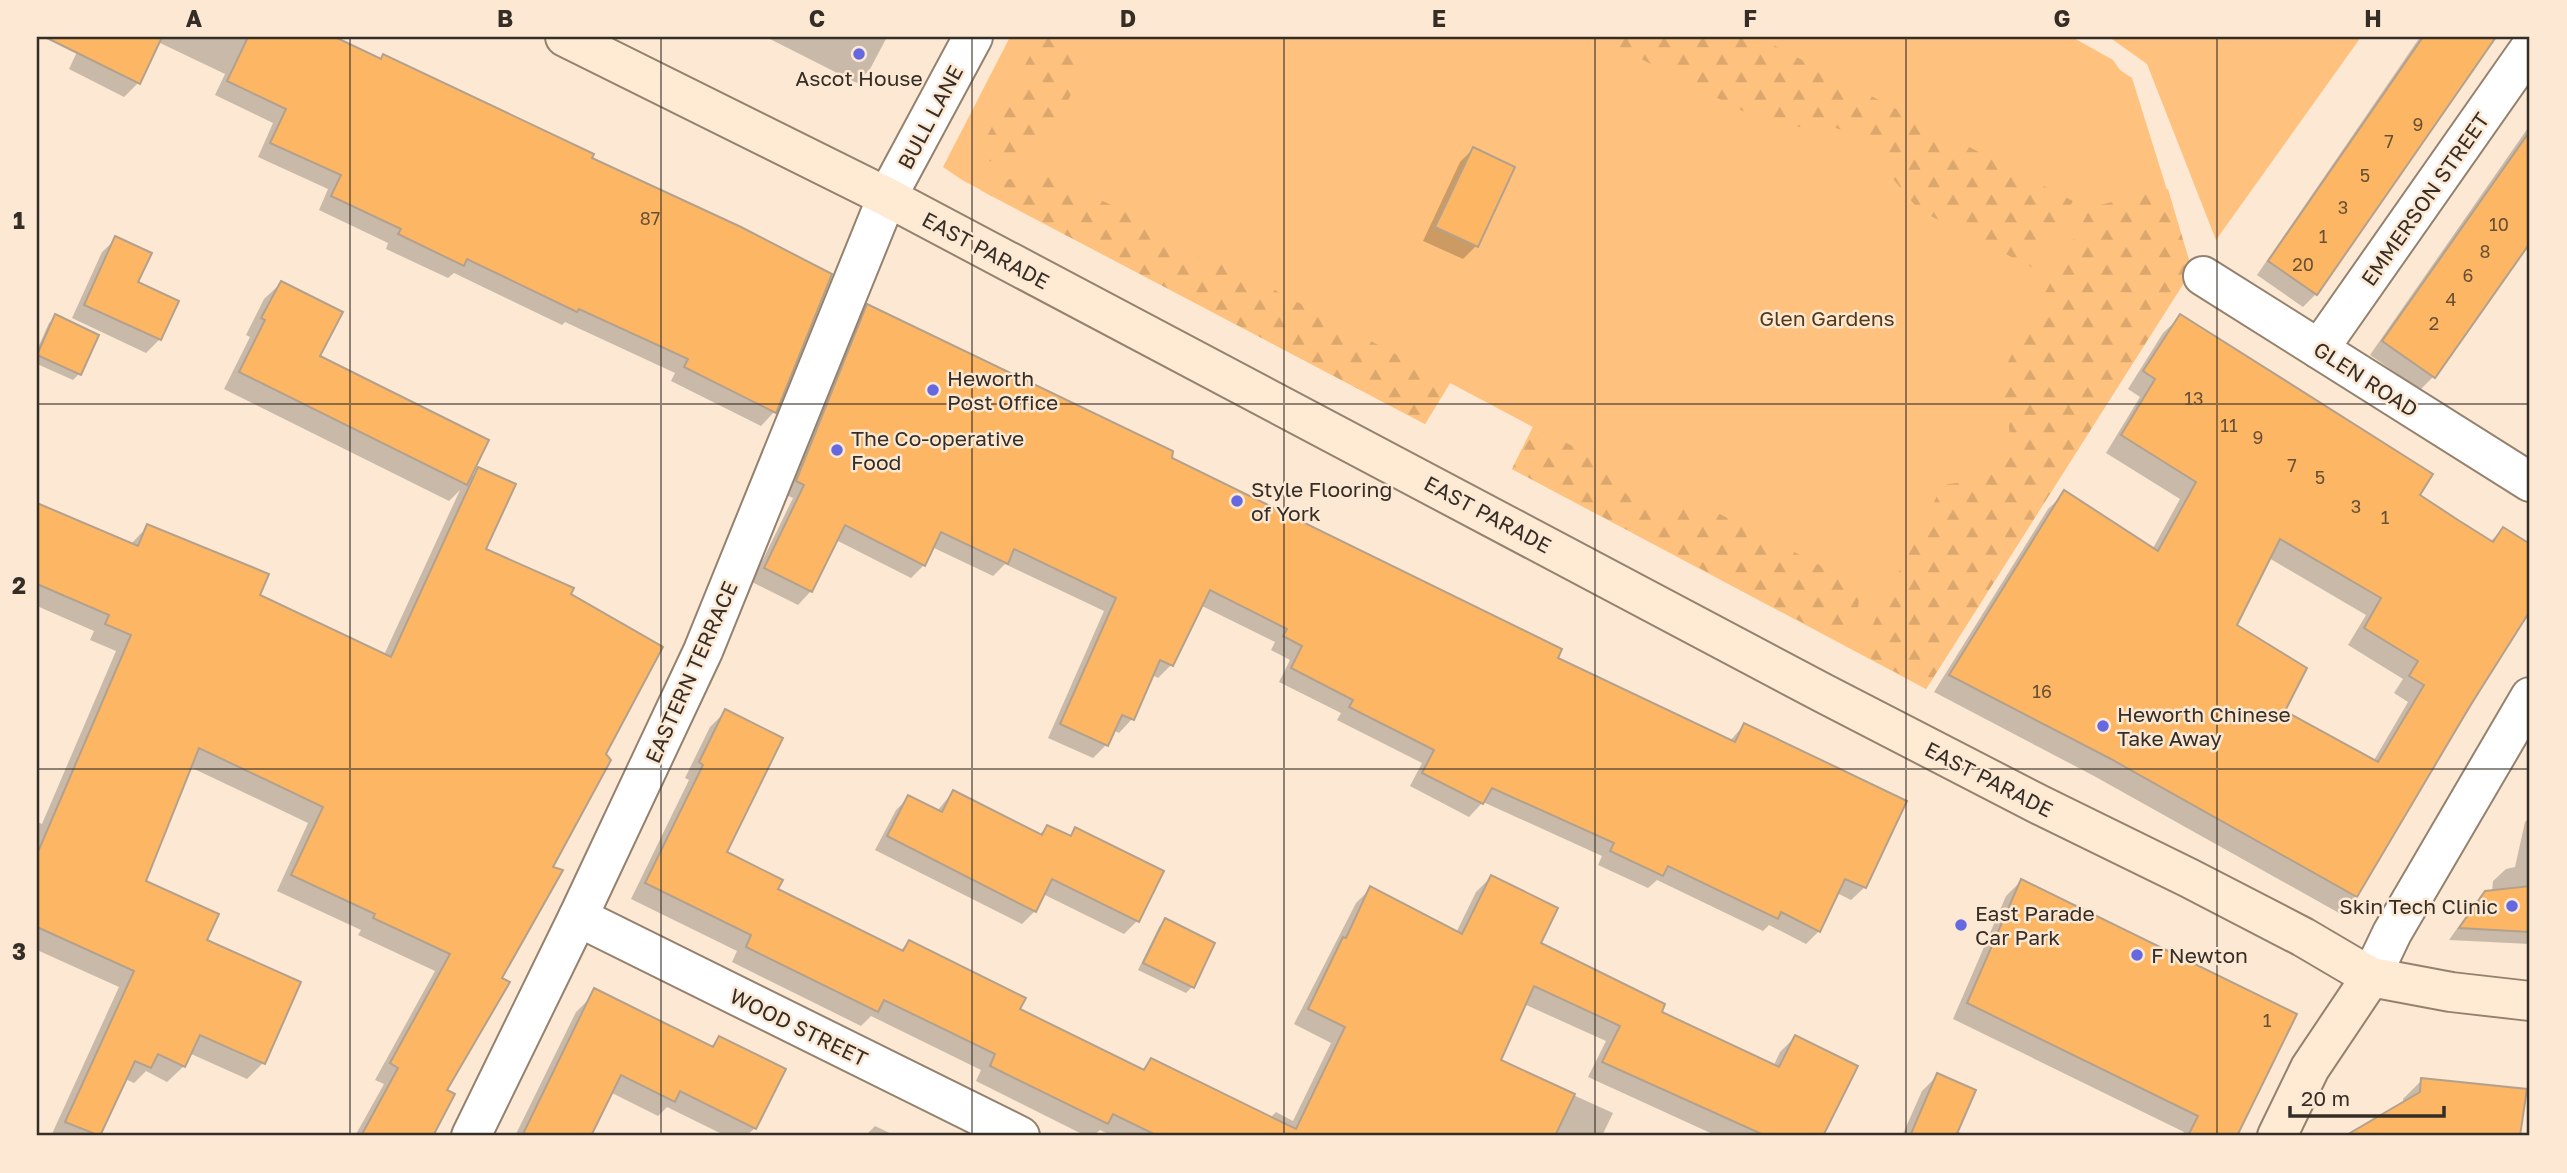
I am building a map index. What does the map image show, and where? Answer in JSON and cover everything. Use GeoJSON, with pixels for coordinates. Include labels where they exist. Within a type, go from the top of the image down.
{"type":"FeatureCollection","features":[{"type":"Feature","properties":{"kind":"street","name":"EAST PARADE"},"geometry":{"type":"LineString","coordinates":[[565,37],[887,197],[1835,699],[2304,937],[2371,977]]}},
{"type":"Feature","properties":{"kind":"street","name":"BULL LANE"},"geometry":{"type":"LineString","coordinates":[[887,197],[973,37]]}},
{"type":"Feature","properties":{"kind":"street","name":"EMMERSON STREET"},"geometry":{"type":"LineString","coordinates":[[2319,349],[2530,48]]}},
{"type":"Feature","properties":{"kind":"street","name":"EASTERN TERRACE"},"geometry":{"type":"LineString","coordinates":[[471,1136],[703,651],[887,197]]}},
{"type":"Feature","properties":{"kind":"street","name":"GLEN ROAD"},"geometry":{"type":"LineString","coordinates":[[2203,276],[2530,482]]}},
{"type":"Feature","properties":{"kind":"street"},"geometry":{"type":"LineString","coordinates":[[2277,1136],[2310,1068],[2371,977],[2392,933],[2530,697]]}},
{"type":"Feature","properties":{"kind":"street","name":"WOOD STREET"},"geometry":{"type":"LineString","coordinates":[[578,917],[1020,1136]]}},
{"type":"Feature","properties":{"kind":"street"},"geometry":{"type":"LineString","coordinates":[[2371,977],[2451,992],[2530,1001]]}},
{"type":"Feature","properties":{"kind":"green space","name":"Glen Gardens"},"geometry":{"type":"Polygon","coordinates":[[[1010,37],[2072,37],[2113,60],[2120,70],[2132,78],[2192,270],[1926,689],[1512,469],[1533,427],[1450,383],[1425,424],[962,180],[943,167],[1010,37]]]}},
{"type":"Feature","properties":{"kind":"green space"},"geometry":{"type":"Polygon","coordinates":[[[1040,37],[1056,37],[1089,55],[1059,118],[1048,134],[1032,147],[971,166],[1040,37]]]}},
{"type":"Feature","properties":{"kind":"green space"},"geometry":{"type":"Polygon","coordinates":[[[1598,37],[1758,37],[2073,201],[2035,269],[1923,212],[1868,149],[1842,130],[1826,126],[1776,128],[1598,37]]]}},
{"type":"Feature","properties":{"kind":"green space"},"geometry":{"type":"Polygon","coordinates":[[[2109,37],[2361,37],[2216,240],[2147,64],[2109,37]]]}},
{"type":"Feature","properties":{"kind":"green space"},"geometry":{"type":"Polygon","coordinates":[[[1026,173],[1052,177],[1166,231],[1182,251],[1191,256],[1222,262],[1450,383],[1425,424],[980,190],[1026,173]]]}},
{"type":"Feature","properties":{"kind":"green space"},"geometry":{"type":"Polygon","coordinates":[[[2168,189],[2192,270],[1926,689],[1870,658],[1869,632],[1943,484],[1964,482],[1981,476],[1994,467],[2004,455],[2009,441],[2009,424],[1994,388],[2091,207],[2168,189]]]}},
{"type":"Feature","properties":{"kind":"green space"},"geometry":{"type":"Polygon","coordinates":[[[1533,427],[1600,459],[1633,501],[1668,511],[1714,511],[1847,579],[1858,597],[1857,612],[1832,638],[1512,469],[1533,427]]]}},
{"type":"Feature","properties":{"kind":"building"},"geometry":{"type":"Polygon","coordinates":[[[45,37],[162,37],[140,84],[45,37]]]}},
{"type":"Feature","properties":{"kind":"building"},"geometry":{"type":"Polygon","coordinates":[[[248,37],[335,37],[381,59],[383,54],[594,154],[592,158],[741,227],[832,274],[776,413],[684,367],[688,359],[579,309],[577,312],[467,259],[464,266],[398,234],[401,229],[331,196],[341,175],[270,143],[286,109],[227,81],[248,37]]]}},
{"type":"Feature","properties":{"kind":"building"},"geometry":{"type":"Polygon","coordinates":[[[2423,37],[2496,37],[2317,295],[2268,261],[2423,37]]]}},
{"type":"Feature","properties":{"kind":"building"},"geometry":{"type":"Polygon","coordinates":[[[2530,131],[2530,243],[2435,378],[2382,341],[2530,131]]]}},
{"type":"Feature","properties":{"kind":"building"},"geometry":{"type":"Polygon","coordinates":[[[1473,147],[1515,167],[1478,247],[1435,227],[1473,147]]]}},
{"type":"Feature","properties":{"kind":"building"},"geometry":{"type":"Polygon","coordinates":[[[115,236],[152,253],[138,282],[179,301],[161,340],[84,305],[115,236]]]}},
{"type":"Feature","properties":{"kind":"building"},"geometry":{"type":"Polygon","coordinates":[[[281,281],[343,312],[320,356],[489,440],[467,485],[239,372],[265,320],[261,318],[281,281]]]}},
{"type":"Feature","properties":{"kind":"building"},"geometry":{"type":"Polygon","coordinates":[[[867,304],[1173,451],[1172,458],[1562,649],[1558,658],[1735,742],[1744,723],[1907,801],[1866,888],[1845,879],[1820,932],[1781,912],[1778,919],[1668,866],[1663,876],[1610,851],[1614,843],[1492,788],[1483,804],[1422,773],[1434,750],[1349,707],[1353,700],[1291,668],[1302,646],[1283,636],[1287,629],[1210,590],[1173,666],[1160,660],[1134,720],[1122,715],[1108,746],[1060,724],[1116,598],[1014,549],[1008,564],[941,532],[925,566],[845,525],[812,592],[764,568],[804,485],[796,481],[867,304]]]}},
{"type":"Feature","properties":{"kind":"building"},"geometry":{"type":"Polygon","coordinates":[[[55,314],[99,335],[81,375],[37,355],[55,314]]]}},
{"type":"Feature","properties":{"kind":"building"},"geometry":{"type":"Polygon","coordinates":[[[2180,314],[2433,474],[2420,495],[2458,520],[2493,542],[2503,527],[2530,544],[2530,611],[2470,706],[2357,897],[2111,759],[1949,675],[2064,490],[2158,551],[2196,482],[2121,435],[2155,379],[2143,371],[2180,314]],[[2280,539],[2237,625],[2307,668],[2285,711],[2378,762],[2424,685],[2409,676],[2418,661],[2364,628],[2381,598],[2280,539]]]}},
{"type":"Feature","properties":{"kind":"building"},"geometry":{"type":"Polygon","coordinates":[[[478,467],[516,484],[486,549],[574,588],[571,594],[663,647],[606,754],[611,760],[553,867],[563,870],[502,978],[510,982],[447,1090],[455,1094],[433,1136],[361,1136],[398,1068],[390,1063],[450,954],[373,918],[375,914],[291,875],[323,807],[199,748],[146,881],[219,914],[207,940],[301,982],[265,1064],[200,1035],[185,1067],[158,1054],[151,1068],[135,1061],[100,1136],[65,1122],[134,971],[37,927],[37,854],[131,635],[105,624],[109,615],[37,584],[37,503],[138,546],[147,524],[269,574],[260,595],[391,657],[478,467]]]}},
{"type":"Feature","properties":{"kind":"building"},"geometry":{"type":"Polygon","coordinates":[[[725,709],[783,738],[727,852],[783,880],[778,889],[903,951],[909,940],[1026,998],[1020,1009],[1144,1070],[1151,1058],[1296,1129],[1345,1027],[1308,1009],[1370,886],[1462,934],[1491,875],[1558,908],[1541,943],[1665,1004],[1662,1012],[1779,1067],[1795,1035],[1858,1066],[1823,1136],[1766,1136],[1602,1062],[1620,1026],[1534,986],[1501,1060],[1575,1094],[1555,1136],[1158,1136],[1113,1114],[1108,1124],[990,1066],[995,1054],[884,1000],[878,1012],[746,947],[751,935],[645,883],[703,765],[699,762],[725,709]]]}},
{"type":"Feature","properties":{"kind":"building"},"geometry":{"type":"Polygon","coordinates":[[[953,790],[1042,835],[1047,825],[1071,836],[1075,827],[1164,871],[1139,922],[1052,879],[1036,912],[887,836],[908,795],[942,812],[953,790]]]}},
{"type":"Feature","properties":{"kind":"building"},"geometry":{"type":"Polygon","coordinates":[[[2021,879],[2297,1014],[2237,1136],[2188,1136],[2198,1116],[1967,1003],[2021,879]]]}},
{"type":"Feature","properties":{"kind":"building"},"geometry":{"type":"Polygon","coordinates":[[[2530,886],[2530,932],[2459,928],[2485,891],[2530,886]]]}},
{"type":"Feature","properties":{"kind":"building"},"geometry":{"type":"Polygon","coordinates":[[[1165,918],[1215,943],[1194,988],[1143,963],[1165,918]]]}},
{"type":"Feature","properties":{"kind":"building"},"geometry":{"type":"Polygon","coordinates":[[[594,988],[713,1047],[719,1036],[786,1069],[756,1129],[680,1091],[675,1102],[621,1075],[591,1136],[522,1136],[594,988]]]}},
{"type":"Feature","properties":{"kind":"building"},"geometry":{"type":"Polygon","coordinates":[[[1937,1073],[1976,1090],[1956,1136],[1910,1136],[1937,1073]]]}},
{"type":"Feature","properties":{"kind":"building"},"geometry":{"type":"Polygon","coordinates":[[[2421,1078],[2527,1089],[2520,1136],[2345,1136],[2420,1092],[2421,1078]]]}},
{"type":"Feature","properties":{"kind":"place","name":"Ascot House"},"geometry":{"type":"Point","coordinates":[859,54]}},
{"type":"Feature","properties":{"kind":"place","name":"Heworth Post Office"},"geometry":{"type":"Point","coordinates":[933,390]}},
{"type":"Feature","properties":{"kind":"place","name":"The Co-operative Food"},"geometry":{"type":"Point","coordinates":[837,450]}},
{"type":"Feature","properties":{"kind":"place","name":"Style Flooring of York"},"geometry":{"type":"Point","coordinates":[1237,501]}},
{"type":"Feature","properties":{"kind":"place","name":"Heworth Chinese Take Away"},"geometry":{"type":"Point","coordinates":[2103,726]}},
{"type":"Feature","properties":{"kind":"place","name":"Skin Tech Clinic"},"geometry":{"type":"Point","coordinates":[2512,906]}},
{"type":"Feature","properties":{"kind":"place","name":"East Parade Car Park"},"geometry":{"type":"Point","coordinates":[1961,925]}},
{"type":"Feature","properties":{"kind":"place","name":"F Newton"},"geometry":{"type":"Point","coordinates":[2137,955]}}]}
